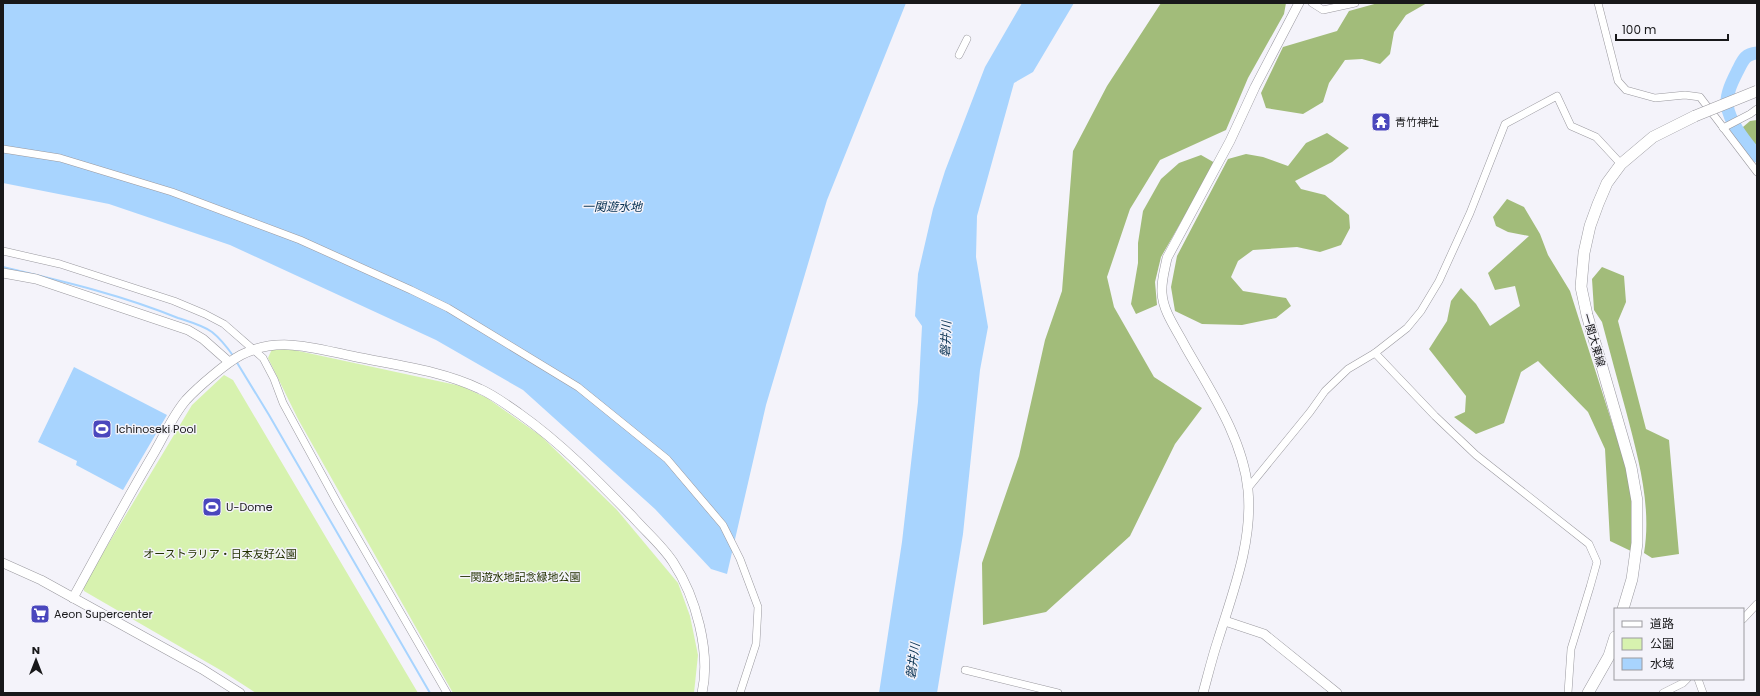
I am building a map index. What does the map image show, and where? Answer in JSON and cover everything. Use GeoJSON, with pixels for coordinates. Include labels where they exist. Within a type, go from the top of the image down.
{"type":"FeatureCollection","features":[{"type":"Feature","properties":{"kind":"main road","name":"一関大東線"},"geometry":{"type":"LineString","coordinates":[[1624,608],[1632,579],[1637,543],[1637,501],[1631,467],[1587,315],[1581,287],[1584,253],[1590,226],[1607,183],[1621,164],[1653,137],[1695,116],[1757,91]]}},
{"type":"Feature","properties":{"kind":"main road"},"geometry":{"type":"LineString","coordinates":[[1589,693],[1609,656],[1614,640]]}},
{"type":"Feature","properties":{"kind":"street"},"geometry":{"type":"LineString","coordinates":[[1203,693],[1243,555],[1249,526],[1248,488],[1239,451],[1222,413],[1169,316],[1162,294],[1163,277],[1167,258],[1230,141],[1254,87],[1298,3]]}},
{"type":"Feature","properties":{"kind":"street"},"geometry":{"type":"LineString","coordinates":[[1312,3],[1323,10],[1355,3]]}},
{"type":"Feature","properties":{"kind":"street"},"geometry":{"type":"LineString","coordinates":[[1598,3],[1618,81],[1626,90],[1656,98],[1685,95],[1700,97],[1725,127],[1757,172]]}},
{"type":"Feature","properties":{"kind":"street"},"geometry":{"type":"LineString","coordinates":[[959,55],[967,39]]}},
{"type":"Feature","properties":{"kind":"street"},"geometry":{"type":"LineString","coordinates":[[1248,488],[1310,412],[1325,391],[1348,369],[1375,352],[1407,328],[1421,311],[1439,282],[1470,213],[1505,124],[1557,96],[1571,126],[1596,137],[1621,164]]}},
{"type":"Feature","properties":{"kind":"street"},"geometry":{"type":"LineString","coordinates":[[1725,127],[1750,114],[1757,108]]}},
{"type":"Feature","properties":{"kind":"street"},"geometry":{"type":"LineString","coordinates":[[3,149],[60,158],[172,192],[300,240],[448,308],[578,387],[667,459],[723,525],[740,558],[758,607],[756,644],[740,693]]}},
{"type":"Feature","properties":{"kind":"street"},"geometry":{"type":"LineString","coordinates":[[3,251],[60,264],[174,301],[224,324],[263,358],[284,403],[338,504],[447,693]]}},
{"type":"Feature","properties":{"kind":"street"},"geometry":{"type":"LineString","coordinates":[[3,273],[36,279],[188,330],[202,338],[229,362]]}},
{"type":"Feature","properties":{"kind":"street"},"geometry":{"type":"LineString","coordinates":[[73,598],[133,488],[186,401],[229,362],[243,354],[279,344],[300,346],[416,369],[459,380],[487,393],[545,432],[612,496],[672,560],[687,587],[696,613],[703,642],[704,683],[702,693]]}},
{"type":"Feature","properties":{"kind":"street"},"geometry":{"type":"LineString","coordinates":[[1375,352],[1435,416],[1476,455],[1588,544],[1597,562],[1571,649],[1568,693]]}},
{"type":"Feature","properties":{"kind":"street"},"geometry":{"type":"LineString","coordinates":[[3,563],[41,580],[202,669],[240,693]]}},
{"type":"Feature","properties":{"kind":"street"},"geometry":{"type":"LineString","coordinates":[[1744,618],[1757,604]]}},
{"type":"Feature","properties":{"kind":"street"},"geometry":{"type":"LineString","coordinates":[[1225,620],[1264,634],[1337,693]]}},
{"type":"Feature","properties":{"kind":"street"},"geometry":{"type":"LineString","coordinates":[[965,670],[1058,693]]}},
{"type":"Feature","properties":{"kind":"street"},"geometry":{"type":"LineString","coordinates":[[1663,693],[1686,680]]}},
{"type":"Feature","properties":{"kind":"street"},"geometry":{"type":"LineString","coordinates":[[1698,680],[1703,693]]}},
{"type":"Feature","properties":{"kind":"green space"},"geometry":{"type":"Polygon","coordinates":[[[1161,3],[1286,3],[1284,14],[1248,78],[1226,130],[1160,160],[1130,209],[1107,277],[1114,307],[1154,377],[1202,408],[1175,444],[1130,536],[1046,612],[983,625],[982,563],[1019,456],[1045,340],[1062,291],[1073,151],[1107,86],[1161,3]]]}},
{"type":"Feature","properties":{"kind":"green space"},"geometry":{"type":"Polygon","coordinates":[[[1378,3],[1427,3],[1406,15],[1394,32],[1390,54],[1380,64],[1362,59],[1345,60],[1329,83],[1323,102],[1303,114],[1266,108],[1261,93],[1283,47],[1337,31],[1349,11],[1378,3]]]}},
{"type":"Feature","properties":{"kind":"green space"},"geometry":{"type":"Polygon","coordinates":[[[1757,120],[1757,150],[1743,130],[1743,127],[1750,121],[1757,120]]]}},
{"type":"Feature","properties":{"kind":"green space"},"geometry":{"type":"Polygon","coordinates":[[[1327,133],[1349,148],[1332,162],[1295,181],[1301,189],[1325,195],[1349,215],[1350,228],[1341,245],[1320,252],[1297,247],[1253,250],[1238,261],[1231,277],[1243,291],[1286,298],[1291,306],[1276,318],[1242,325],[1202,324],[1175,311],[1171,287],[1177,256],[1228,159],[1246,154],[1263,157],[1288,166],[1306,143],[1327,133]]]}},
{"type":"Feature","properties":{"kind":"green space"},"geometry":{"type":"Polygon","coordinates":[[[1201,155],[1215,163],[1161,257],[1155,282],[1157,305],[1136,314],[1131,304],[1138,263],[1138,243],[1143,211],[1161,179],[1179,163],[1201,155]]]}},
{"type":"Feature","properties":{"kind":"green space"},"geometry":{"type":"Polygon","coordinates":[[[1507,199],[1524,207],[1540,234],[1548,255],[1570,291],[1634,492],[1633,552],[1610,541],[1605,449],[1588,412],[1538,361],[1521,372],[1504,423],[1476,434],[1454,417],[1465,412],[1466,396],[1429,349],[1447,321],[1451,301],[1461,288],[1476,304],[1490,326],[1520,306],[1515,286],[1495,290],[1488,273],[1529,236],[1508,232],[1496,226],[1493,217],[1507,199]]]}},
{"type":"Feature","properties":{"kind":"green space"},"geometry":{"type":"Polygon","coordinates":[[[1602,267],[1624,276],[1626,302],[1618,321],[1646,429],[1669,440],[1679,554],[1652,558],[1644,553],[1646,517],[1645,500],[1639,464],[1631,428],[1602,322],[1594,310],[1592,279],[1602,267]]]}},
{"type":"Feature","properties":{"kind":"green space","name":"一関遊水地記念緑地公園"},"geometry":{"type":"Polygon","coordinates":[[[280,347],[461,386],[487,398],[541,436],[617,510],[678,583],[690,616],[698,655],[694,693],[453,693],[298,419],[268,358],[272,349],[280,347]]]}},
{"type":"Feature","properties":{"kind":"green space","name":"オーストラリア・日本友好公園"},"geometry":{"type":"Polygon","coordinates":[[[224,375],[233,380],[418,693],[256,693],[222,671],[84,591],[83,586],[192,405],[224,375]]]}},
{"type":"Feature","properties":{"kind":"water","name":"一関遊水地"},"geometry":{"type":"Polygon","coordinates":[[[3,3],[906,3],[827,200],[766,405],[727,574],[711,569],[655,509],[523,390],[436,340],[230,245],[109,204],[3,183],[3,3]]]}},
{"type":"Feature","properties":{"kind":"water","name":"磐井川"},"geometry":{"type":"Polygon","coordinates":[[[1022,3],[1074,3],[1033,72],[1014,83],[977,216],[976,257],[988,327],[980,370],[963,534],[937,693],[879,693],[902,542],[918,402],[922,326],[915,316],[918,274],[933,209],[945,171],[985,67],[1022,3]]]}},
{"type":"Feature","properties":{"kind":"water","name":"Ichinoseki Pool"},"geometry":{"type":"Polygon","coordinates":[[[74,367],[167,415],[123,490],[76,465],[77,461],[38,442],[74,367]]]}},
{"type":"Feature","properties":{"kind":"waterway"},"geometry":{"type":"LineString","coordinates":[[1757,53],[1747,56],[1743,60],[1730,87],[1727,100],[1731,119],[1743,139],[1757,156]]}},
{"type":"Feature","properties":{"kind":"waterway"},"geometry":{"type":"LineString","coordinates":[[3,267],[114,295],[196,324],[215,335],[224,343],[234,357]]}},
{"type":"Feature","properties":{"kind":"waterway"},"geometry":{"type":"LineString","coordinates":[[236,361],[269,415],[430,693]]}},
{"type":"Feature","properties":{"kind":"place","name":"青竹神社"},"geometry":{"type":"Point","coordinates":[1381,122]}},
{"type":"Feature","properties":{"kind":"place","name":"Ichinoseki Pool"},"geometry":{"type":"Point","coordinates":[102,429]}},
{"type":"Feature","properties":{"kind":"place","name":"U-Dome"},"geometry":{"type":"Point","coordinates":[212,507]}},
{"type":"Feature","properties":{"kind":"place","name":"Aeon Supercenter"},"geometry":{"type":"Point","coordinates":[40,614]}}]}
